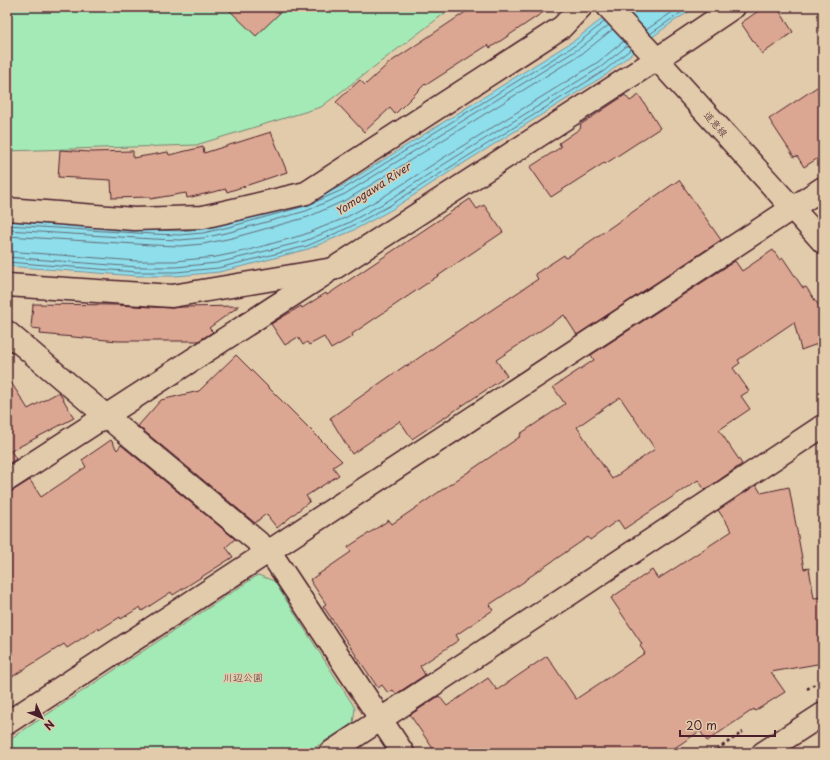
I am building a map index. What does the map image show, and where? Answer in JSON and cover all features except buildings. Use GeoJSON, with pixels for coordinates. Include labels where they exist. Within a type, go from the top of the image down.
{"type":"FeatureCollection","features":[{"type":"Feature","properties":{"kind":"street"},"geometry":{"type":"LineString","coordinates":[[7,209],[134,219],[203,217],[306,193],[562,27],[581,7]]}},
{"type":"Feature","properties":{"kind":"street","name":"道意線"},"geometry":{"type":"LineString","coordinates":[[608,7],[823,242]]}},
{"type":"Feature","properties":{"kind":"street"},"geometry":{"type":"LineString","coordinates":[[7,480],[333,269],[653,56],[734,7]]}},
{"type":"Feature","properties":{"kind":"street"},"geometry":{"type":"LineString","coordinates":[[7,723],[823,188]]}},
{"type":"Feature","properties":{"kind":"street"},"geometry":{"type":"LineString","coordinates":[[7,285],[172,296],[333,269]]}},
{"type":"Feature","properties":{"kind":"street"},"geometry":{"type":"LineString","coordinates":[[7,332],[270,552],[403,753]]}},
{"type":"Feature","properties":{"kind":"street"},"geometry":{"type":"LineString","coordinates":[[330,753],[823,426]]}},
{"type":"Feature","properties":{"kind":"street"},"geometry":{"type":"LineString","coordinates":[[763,753],[823,714]]}},
{"type":"Feature","properties":{"kind":"green space"},"geometry":{"type":"Polygon","coordinates":[[[7,7],[453,7],[321,107],[196,145],[7,151],[7,7]]]}},
{"type":"Feature","properties":{"kind":"green space","name":"川辺公園"},"geometry":{"type":"Polygon","coordinates":[[[258,575],[274,581],[355,708],[353,723],[307,753],[7,753],[7,741],[258,575]]]}},
{"type":"Feature","properties":{"kind":"water","name":"Yomogawa River"},"geometry":{"type":"Polygon","coordinates":[[[615,7],[696,7],[647,41],[607,74],[391,210],[352,231],[308,249],[219,272],[176,276],[137,276],[7,266],[7,221],[153,230],[180,231],[202,229],[304,202],[340,187],[575,40],[615,7]]]}}]}
